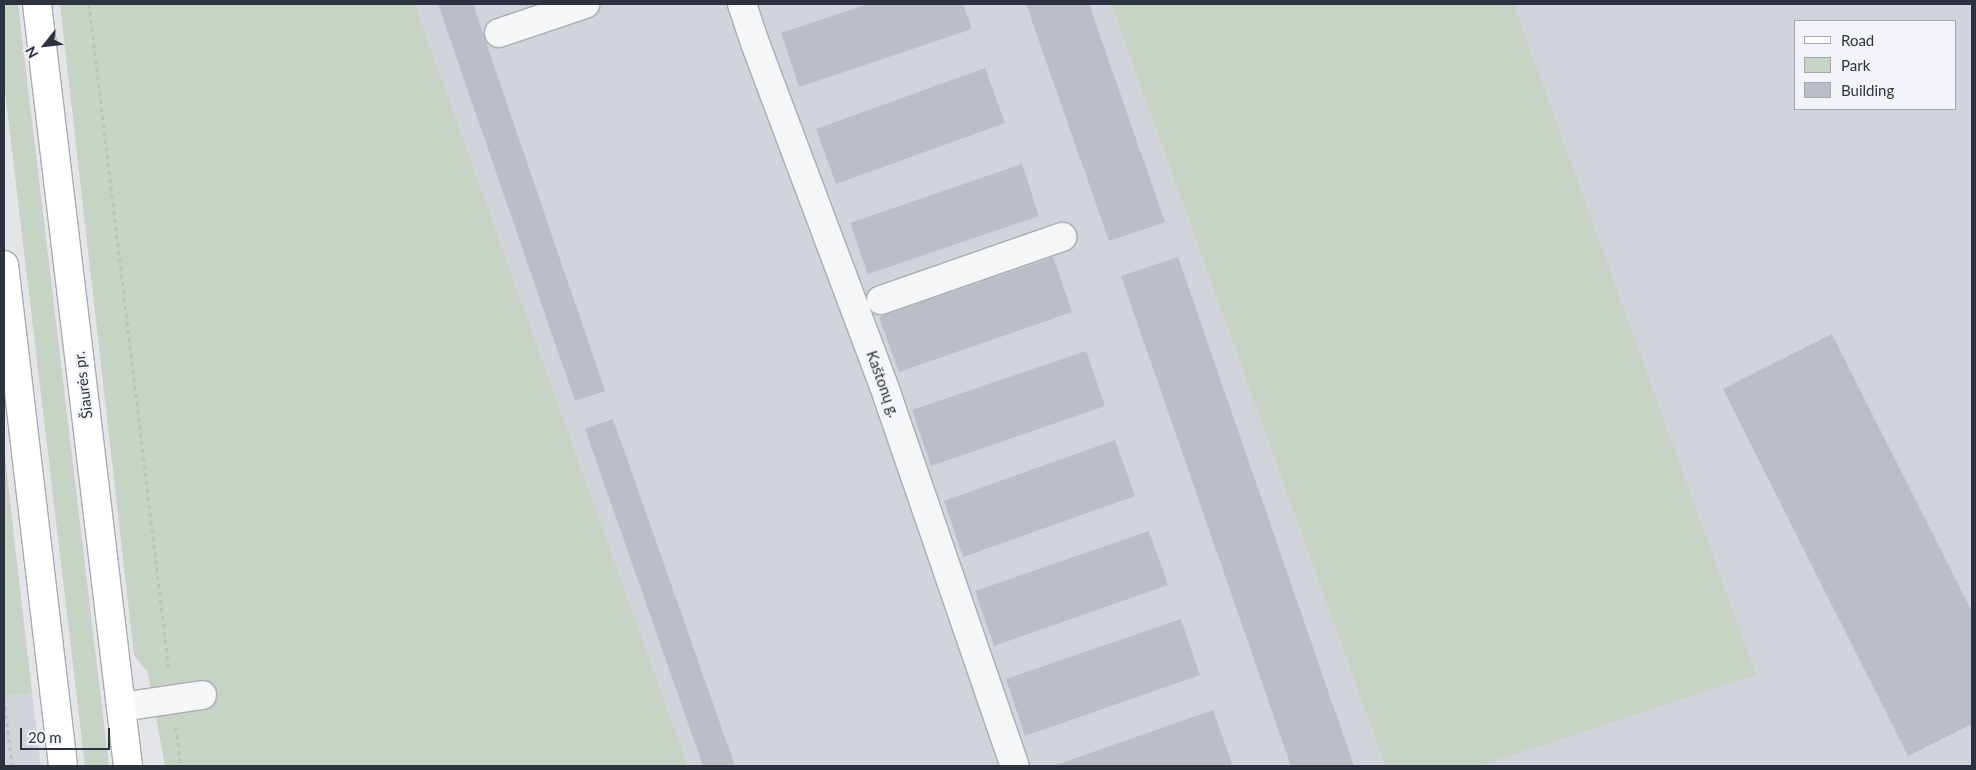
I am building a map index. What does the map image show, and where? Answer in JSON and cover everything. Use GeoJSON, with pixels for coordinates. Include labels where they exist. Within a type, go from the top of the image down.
{"type":"FeatureCollection","features":[{"type":"Feature","properties":{"kind":"main road","name":"Šiaurės pr."},"geometry":{"type":"LineString","coordinates":[[37,4],[128,766]]}},
{"type":"Feature","properties":{"kind":"main road"},"geometry":{"type":"LineString","coordinates":[[4,265],[63,766]]}},
{"type":"Feature","properties":{"kind":"street"},"geometry":{"type":"LineString","coordinates":[[499,33],[585,4]]}},
{"type":"Feature","properties":{"kind":"street","name":"Kaštonų g."},"geometry":{"type":"LineString","coordinates":[[742,4],[887,395],[1015,766]]}},
{"type":"Feature","properties":{"kind":"street"},"geometry":{"type":"LineString","coordinates":[[881,300],[1062,237]]}},
{"type":"Feature","properties":{"kind":"street"},"geometry":{"type":"LineString","coordinates":[[121,707],[202,695]]}},
{"type":"Feature","properties":{"kind":"path"},"geometry":{"type":"LineString","coordinates":[[89,4],[181,766]]}},
{"type":"Feature","properties":{"kind":"path"},"geometry":{"type":"LineString","coordinates":[[4,699],[12,766]]}},
{"type":"Feature","properties":{"kind":"shaded area"},"geometry":{"type":"Polygon","coordinates":[[[415,4],[1111,4],[1385,766],[688,766],[415,4]]]}},
{"type":"Feature","properties":{"kind":"shaded area"},"geometry":{"type":"Polygon","coordinates":[[[1514,4],[1972,4],[1972,766],[1480,766],[1755,675],[1514,4]]]}},
{"type":"Feature","properties":{"kind":"shaded area"},"geometry":{"type":"Polygon","coordinates":[[[32,693],[41,766],[4,766],[4,696],[32,693]]]}},
{"type":"Feature","properties":{"kind":"green space"},"geometry":{"type":"Polygon","coordinates":[[[4,4],[18,4],[109,766],[85,766],[4,83],[4,4]]]}},
{"type":"Feature","properties":{"kind":"green space"},"geometry":{"type":"Polygon","coordinates":[[[60,4],[415,4],[688,766],[165,766],[148,673],[134,655],[60,4]]]}},
{"type":"Feature","properties":{"kind":"green space"},"geometry":{"type":"Polygon","coordinates":[[[1111,4],[1514,4],[1756,675],[1480,766],[1385,766],[1111,4]]]}},
{"type":"Feature","properties":{"kind":"green space"},"geometry":{"type":"Polygon","coordinates":[[[4,449],[32,693],[4,696],[4,449]]]}},
{"type":"Feature","properties":{"kind":"building"},"geometry":{"type":"Polygon","coordinates":[[[438,4],[473,4],[605,391],[575,401],[438,4]]]}},
{"type":"Feature","properties":{"kind":"building"},"geometry":{"type":"Polygon","coordinates":[[[868,4],[963,4],[972,29],[799,87],[781,33],[868,4]]]}},
{"type":"Feature","properties":{"kind":"building"},"geometry":{"type":"Polygon","coordinates":[[[1026,4],[1089,4],[1165,222],[1109,241],[1026,4]]]}},
{"type":"Feature","properties":{"kind":"building"},"geometry":{"type":"Polygon","coordinates":[[[985,68],[1005,123],[836,184],[816,129],[985,68]]]}},
{"type":"Feature","properties":{"kind":"building"},"geometry":{"type":"Polygon","coordinates":[[[1022,164],[1039,216],[868,274],[850,223],[1022,164]]]}},
{"type":"Feature","properties":{"kind":"building"},"geometry":{"type":"Polygon","coordinates":[[[1053,257],[1072,312],[899,372],[879,317],[1053,257]]]}},
{"type":"Feature","properties":{"kind":"building"},"geometry":{"type":"Polygon","coordinates":[[[1178,257],[1354,766],[1291,766],[1121,276],[1178,257]]]}},
{"type":"Feature","properties":{"kind":"building"},"geometry":{"type":"Polygon","coordinates":[[[1832,334],[1972,612],[1972,724],[1908,756],[1723,389],[1832,334]]]}},
{"type":"Feature","properties":{"kind":"building"},"geometry":{"type":"Polygon","coordinates":[[[1086,351],[1105,406],[931,466],[912,410],[1086,351]]]}},
{"type":"Feature","properties":{"kind":"building"},"geometry":{"type":"Polygon","coordinates":[[[613,419],[735,766],[703,766],[585,429],[613,419]]]}},
{"type":"Feature","properties":{"kind":"building"},"geometry":{"type":"Polygon","coordinates":[[[1115,440],[1135,496],[963,557],[944,501],[1115,440]]]}},
{"type":"Feature","properties":{"kind":"building"},"geometry":{"type":"Polygon","coordinates":[[[1149,531],[1168,585],[994,646],[975,591],[1149,531]]]}},
{"type":"Feature","properties":{"kind":"building"},"geometry":{"type":"Polygon","coordinates":[[[1181,619],[1200,675],[1025,736],[1006,679],[1181,619]]]}},
{"type":"Feature","properties":{"kind":"building"},"geometry":{"type":"Polygon","coordinates":[[[1213,710],[1232,764],[1226,766],[1053,766],[1213,710]]]}}]}
